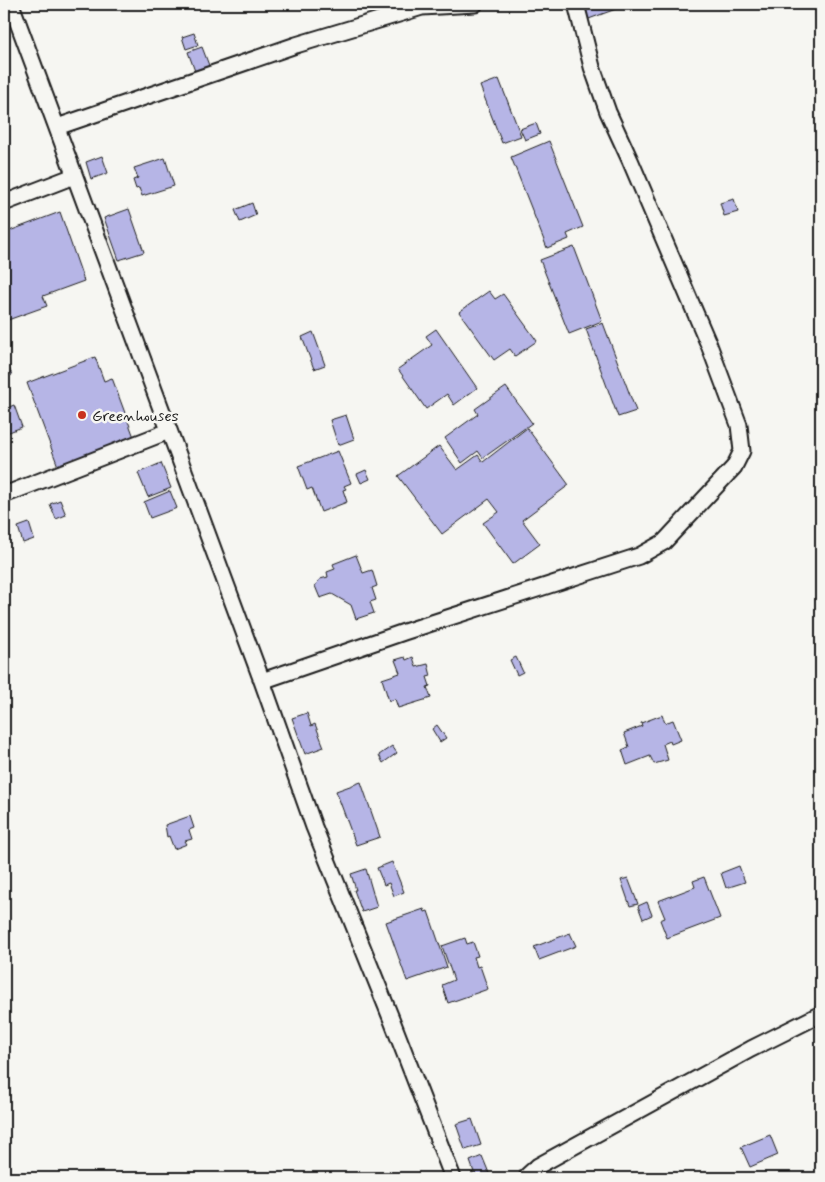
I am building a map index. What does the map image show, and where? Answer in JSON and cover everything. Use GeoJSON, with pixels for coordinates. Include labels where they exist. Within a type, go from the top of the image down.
{"type":"FeatureCollection","features":[{"type":"Feature","properties":{"kind":"street"},"geometry":{"type":"LineString","coordinates":[[11,4],[262,680],[314,827],[392,1018],[453,1178]]}},
{"type":"Feature","properties":{"kind":"street"},"geometry":{"type":"LineString","coordinates":[[57,127],[296,45],[414,9],[475,4]]}},
{"type":"Feature","properties":{"kind":"street"},"geometry":{"type":"LineString","coordinates":[[262,680],[639,556],[664,542],[734,467],[742,451],[739,425],[712,353],[608,112],[592,67],[576,4]]}},
{"type":"Feature","properties":{"kind":"street"},"geometry":{"type":"LineString","coordinates":[[4,203],[74,176]]}},
{"type":"Feature","properties":{"kind":"street"},"geometry":{"type":"LineString","coordinates":[[4,495],[169,431]]}},
{"type":"Feature","properties":{"kind":"street"},"geometry":{"type":"LineString","coordinates":[[528,1178],[528,1175],[538,1166],[751,1049],[821,1014]]}},
{"type":"Feature","properties":{"kind":"building"},"geometry":{"type":"Polygon","coordinates":[[[580,4],[623,4],[624,6],[586,20],[580,4]]]}},
{"type":"Feature","properties":{"kind":"building"},"geometry":{"type":"Polygon","coordinates":[[[194,33],[198,45],[186,49],[182,37],[194,33]]]}},
{"type":"Feature","properties":{"kind":"building"},"geometry":{"type":"Polygon","coordinates":[[[202,47],[210,68],[196,74],[188,52],[202,47]]]}},
{"type":"Feature","properties":{"kind":"building"},"geometry":{"type":"Polygon","coordinates":[[[499,79],[521,136],[502,143],[480,86],[499,79]]]}},
{"type":"Feature","properties":{"kind":"building"},"geometry":{"type":"Polygon","coordinates":[[[536,123],[540,134],[525,140],[520,129],[536,123]]]}},
{"type":"Feature","properties":{"kind":"building"},"geometry":{"type":"Polygon","coordinates":[[[549,141],[583,227],[567,234],[569,239],[547,248],[511,157],[549,141]]]}},
{"type":"Feature","properties":{"kind":"building"},"geometry":{"type":"Polygon","coordinates":[[[102,156],[108,173],[91,179],[86,162],[102,156]]]}},
{"type":"Feature","properties":{"kind":"building"},"geometry":{"type":"Polygon","coordinates":[[[165,158],[174,186],[142,196],[139,188],[136,189],[133,180],[138,178],[134,168],[165,158]]]}},
{"type":"Feature","properties":{"kind":"building"},"geometry":{"type":"Polygon","coordinates":[[[734,199],[738,212],[724,216],[720,203],[734,199]]]}},
{"type":"Feature","properties":{"kind":"building"},"geometry":{"type":"Polygon","coordinates":[[[252,203],[256,215],[240,222],[235,210],[252,203]]]}},
{"type":"Feature","properties":{"kind":"building"},"geometry":{"type":"Polygon","coordinates":[[[129,209],[144,252],[119,260],[104,218],[129,209]]]}},
{"type":"Feature","properties":{"kind":"building"},"geometry":{"type":"Polygon","coordinates":[[[60,212],[84,281],[43,296],[47,306],[5,321],[4,233],[60,212]]]}},
{"type":"Feature","properties":{"kind":"building"},"geometry":{"type":"Polygon","coordinates":[[[574,247],[602,321],[569,334],[540,260],[574,247]]]}},
{"type":"Feature","properties":{"kind":"building"},"geometry":{"type":"Polygon","coordinates":[[[489,291],[495,299],[503,294],[537,341],[515,356],[510,349],[494,360],[459,312],[489,291]]]}},
{"type":"Feature","properties":{"kind":"building"},"geometry":{"type":"Polygon","coordinates":[[[603,323],[636,411],[618,417],[586,329],[603,323]]]}},
{"type":"Feature","properties":{"kind":"building"},"geometry":{"type":"Polygon","coordinates":[[[436,329],[477,388],[454,405],[447,394],[426,409],[398,369],[432,345],[426,336],[436,329]]]}},
{"type":"Feature","properties":{"kind":"building"},"geometry":{"type":"Polygon","coordinates":[[[313,332],[325,365],[314,369],[302,337],[313,332]]]}},
{"type":"Feature","properties":{"kind":"building","name":"Greenhouses"},"geometry":{"type":"Polygon","coordinates":[[[95,357],[104,381],[112,378],[138,448],[62,477],[27,383],[95,357]]]}},
{"type":"Feature","properties":{"kind":"building"},"geometry":{"type":"Polygon","coordinates":[[[6,361],[12,375],[7,377],[7,375],[4,376],[4,362],[6,361]]]}},
{"type":"Feature","properties":{"kind":"building"},"geometry":{"type":"Polygon","coordinates":[[[506,387],[532,423],[483,458],[478,451],[462,463],[445,438],[478,414],[475,409],[506,387]]]}},
{"type":"Feature","properties":{"kind":"building"},"geometry":{"type":"Polygon","coordinates":[[[14,405],[22,427],[4,434],[4,409],[14,405]]]}},
{"type":"Feature","properties":{"kind":"building"},"geometry":{"type":"Polygon","coordinates":[[[346,415],[354,439],[338,445],[330,420],[346,415]]]}},
{"type":"Feature","properties":{"kind":"building"},"geometry":{"type":"Polygon","coordinates":[[[527,428],[569,485],[522,520],[540,544],[513,564],[483,523],[499,512],[489,499],[442,534],[398,476],[439,446],[457,470],[478,455],[483,462],[527,428]]]}},
{"type":"Feature","properties":{"kind":"building"},"geometry":{"type":"Polygon","coordinates":[[[338,451],[351,483],[344,486],[346,489],[343,490],[347,502],[321,512],[312,488],[307,490],[298,466],[338,451]]]}},
{"type":"Feature","properties":{"kind":"building"},"geometry":{"type":"Polygon","coordinates":[[[161,463],[171,488],[148,497],[138,473],[161,463]]]}},
{"type":"Feature","properties":{"kind":"building"},"geometry":{"type":"Polygon","coordinates":[[[366,470],[370,479],[361,483],[357,474],[366,470]]]}},
{"type":"Feature","properties":{"kind":"building"},"geometry":{"type":"Polygon","coordinates":[[[170,491],[177,508],[150,518],[144,502],[170,491]]]}},
{"type":"Feature","properties":{"kind":"building"},"geometry":{"type":"Polygon","coordinates":[[[60,500],[66,515],[56,519],[50,504],[60,500]]]}},
{"type":"Feature","properties":{"kind":"building"},"geometry":{"type":"Polygon","coordinates":[[[29,523],[34,539],[23,543],[18,527],[29,523]]]}},
{"type":"Feature","properties":{"kind":"building"},"geometry":{"type":"Polygon","coordinates":[[[356,555],[363,573],[372,570],[377,586],[372,588],[376,600],[370,602],[374,613],[356,619],[351,605],[332,594],[320,598],[315,586],[320,579],[328,577],[327,572],[335,569],[333,564],[356,555]]]}},
{"type":"Feature","properties":{"kind":"building"},"geometry":{"type":"Polygon","coordinates":[[[405,657],[406,660],[413,657],[416,667],[428,664],[431,676],[427,677],[430,686],[427,687],[431,698],[398,708],[395,699],[389,701],[382,679],[400,673],[395,660],[405,657]]]}},
{"type":"Feature","properties":{"kind":"building"},"geometry":{"type":"Polygon","coordinates":[[[516,657],[523,672],[517,675],[510,660],[516,657]]]}},
{"type":"Feature","properties":{"kind":"building"},"geometry":{"type":"Polygon","coordinates":[[[307,713],[311,726],[315,724],[324,747],[305,754],[292,718],[307,713]]]}},
{"type":"Feature","properties":{"kind":"building"},"geometry":{"type":"Polygon","coordinates":[[[662,715],[665,723],[673,720],[681,740],[671,744],[670,741],[663,744],[668,760],[654,764],[650,756],[627,765],[622,750],[629,747],[624,733],[642,726],[641,723],[662,715]]]}},
{"type":"Feature","properties":{"kind":"building"},"geometry":{"type":"Polygon","coordinates":[[[437,725],[446,738],[440,742],[432,729],[437,725]]]}},
{"type":"Feature","properties":{"kind":"building"},"geometry":{"type":"Polygon","coordinates":[[[392,746],[397,753],[383,763],[379,755],[392,746]]]}},
{"type":"Feature","properties":{"kind":"building"},"geometry":{"type":"Polygon","coordinates":[[[361,782],[380,837],[356,845],[336,791],[361,782]]]}},
{"type":"Feature","properties":{"kind":"building"},"geometry":{"type":"Polygon","coordinates":[[[190,816],[194,828],[189,830],[192,839],[185,841],[187,844],[174,849],[169,836],[167,837],[165,825],[190,816]]]}},
{"type":"Feature","properties":{"kind":"building"},"geometry":{"type":"Polygon","coordinates":[[[392,862],[404,892],[394,896],[389,883],[384,885],[377,868],[392,862]]]}},
{"type":"Feature","properties":{"kind":"building"},"geometry":{"type":"Polygon","coordinates":[[[739,866],[745,882],[726,888],[721,873],[739,866]]]}},
{"type":"Feature","properties":{"kind":"building"},"geometry":{"type":"Polygon","coordinates":[[[366,869],[377,907],[362,912],[354,890],[356,890],[351,874],[366,869]]]}},
{"type":"Feature","properties":{"kind":"building"},"geometry":{"type":"Polygon","coordinates":[[[704,877],[720,918],[667,938],[660,920],[665,918],[658,901],[695,887],[693,881],[704,877]]]}},
{"type":"Feature","properties":{"kind":"building"},"geometry":{"type":"Polygon","coordinates":[[[628,878],[638,904],[630,906],[621,880],[628,878]]]}},
{"type":"Feature","properties":{"kind":"building"},"geometry":{"type":"Polygon","coordinates":[[[647,902],[652,915],[643,919],[638,906],[647,902]]]}},
{"type":"Feature","properties":{"kind":"building"},"geometry":{"type":"Polygon","coordinates":[[[424,909],[425,912],[428,911],[447,967],[407,981],[386,922],[424,909]]]}},
{"type":"Feature","properties":{"kind":"building"},"geometry":{"type":"Polygon","coordinates":[[[570,933],[576,946],[539,960],[534,947],[570,933]]]}},
{"type":"Feature","properties":{"kind":"building"},"geometry":{"type":"Polygon","coordinates":[[[465,938],[467,944],[473,942],[478,956],[474,957],[477,967],[480,966],[488,989],[448,1003],[442,985],[454,980],[442,946],[465,938]]]}},
{"type":"Feature","properties":{"kind":"building"},"geometry":{"type":"Polygon","coordinates":[[[472,1119],[481,1145],[465,1150],[456,1124],[472,1119]]]}},
{"type":"Feature","properties":{"kind":"building"},"geometry":{"type":"Polygon","coordinates":[[[770,1135],[778,1155],[750,1167],[741,1147],[770,1135]]]}},
{"type":"Feature","properties":{"kind":"building"},"geometry":{"type":"Polygon","coordinates":[[[482,1156],[491,1178],[476,1178],[470,1161],[482,1156]]]}},
{"type":"Feature","properties":{"kind":"place","name":"Greenhouses"},"geometry":{"type":"Point","coordinates":[82,415]}}]}
